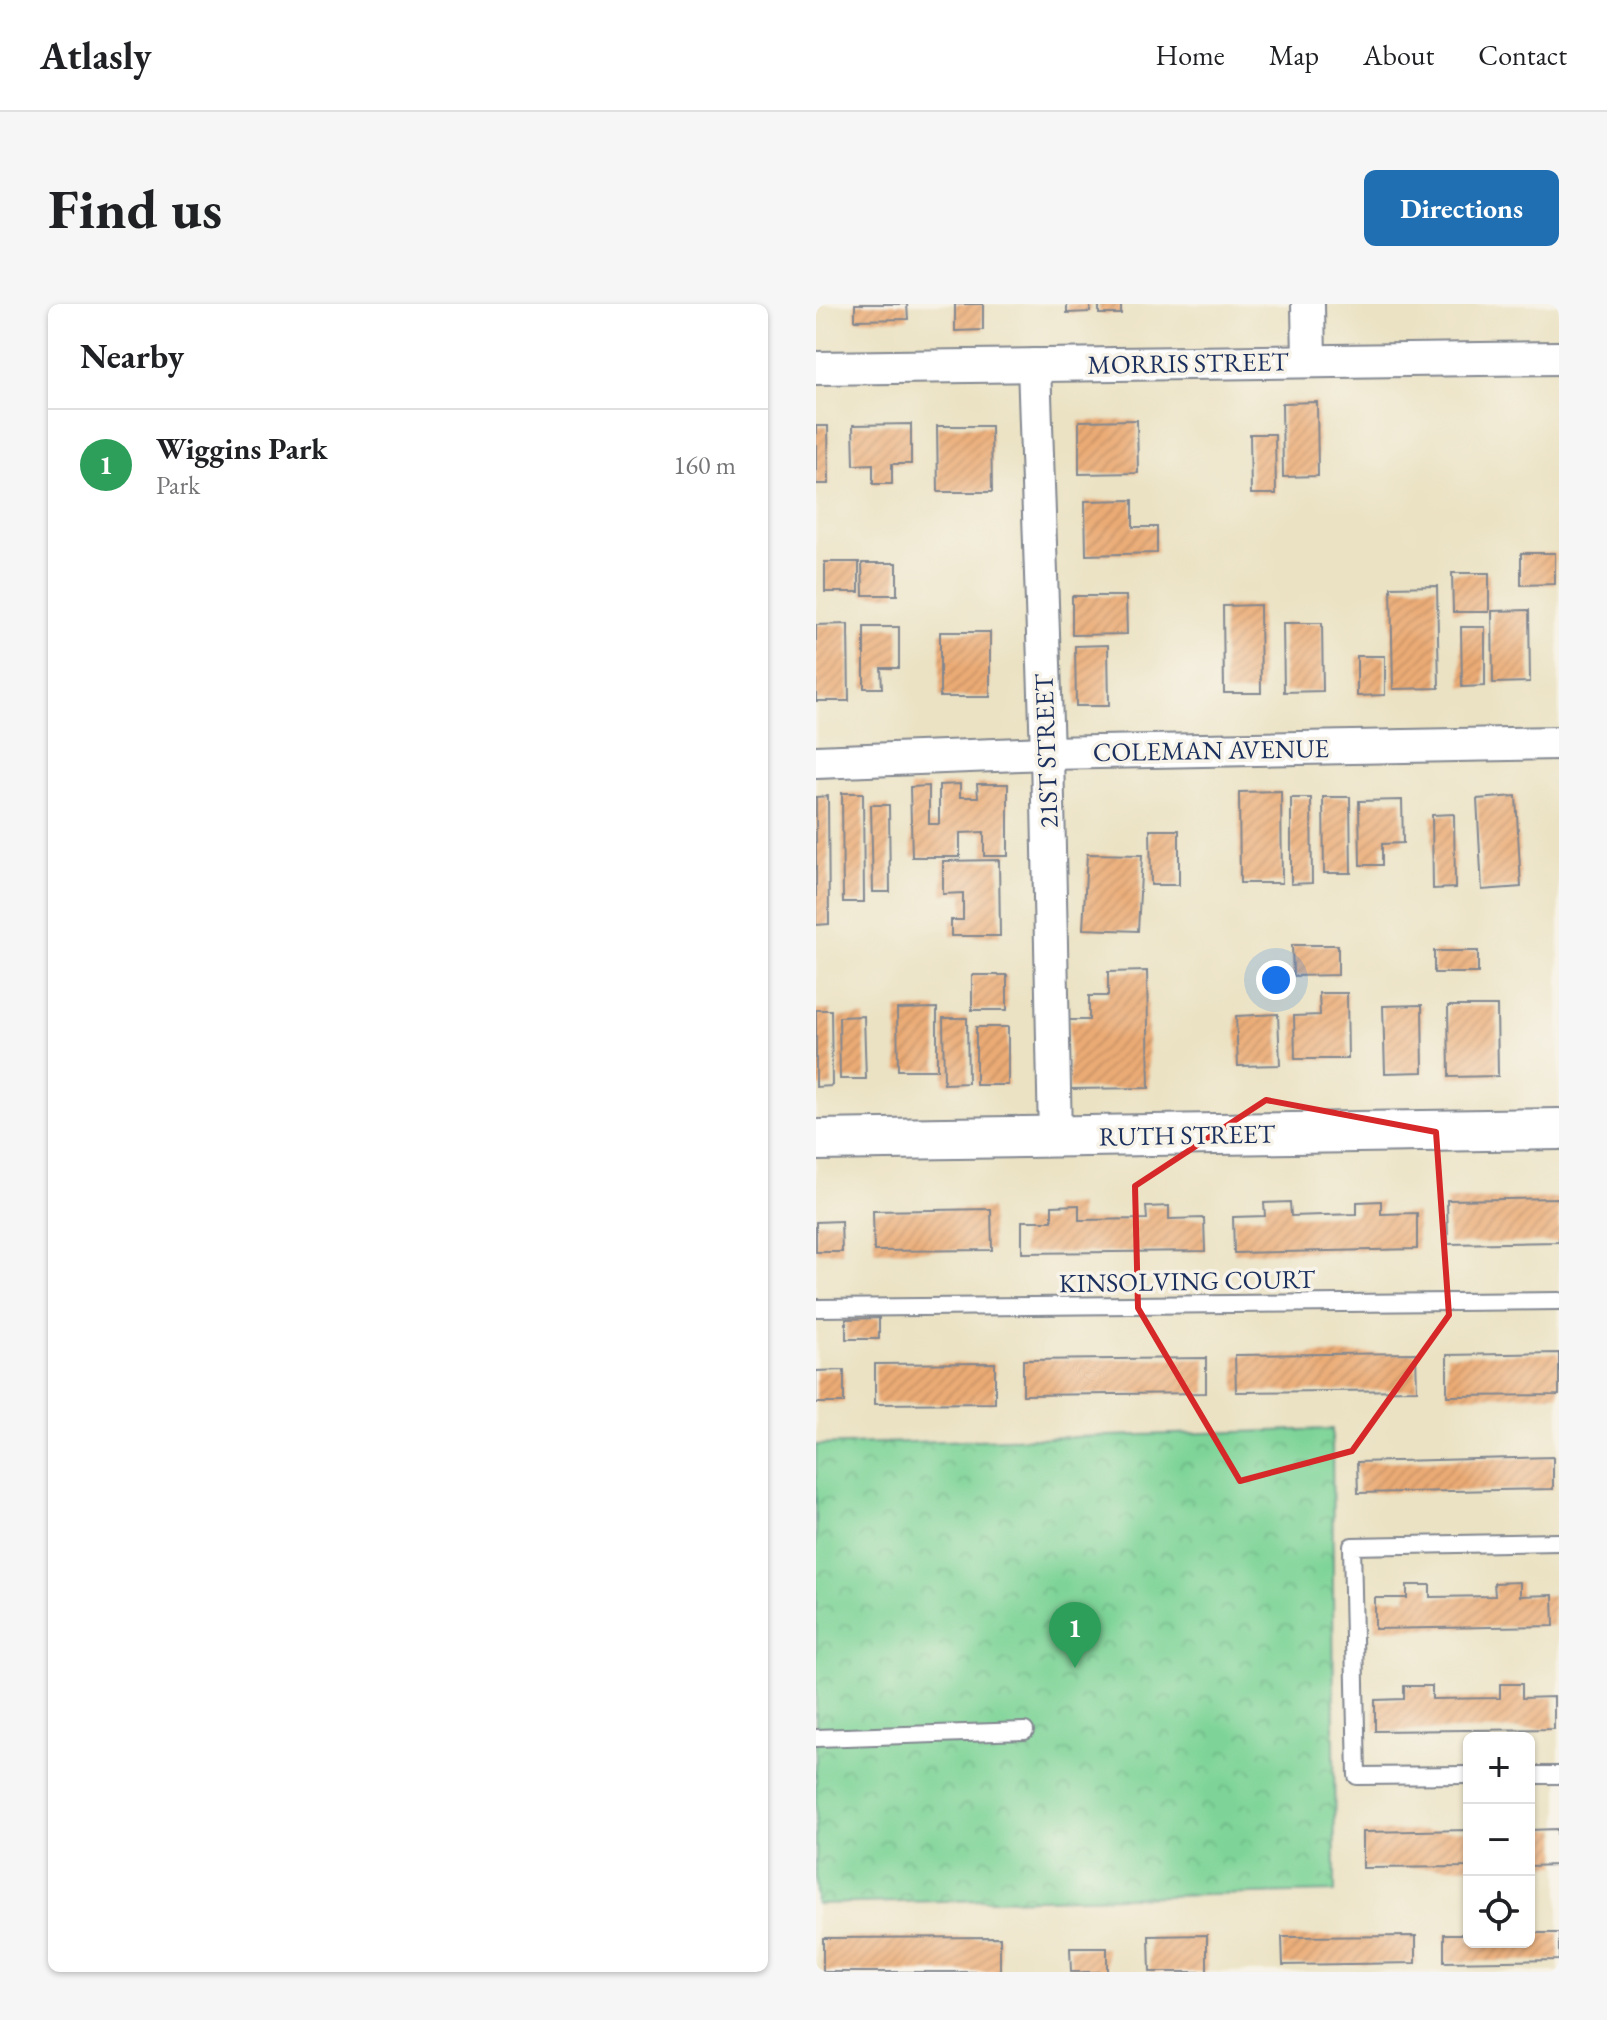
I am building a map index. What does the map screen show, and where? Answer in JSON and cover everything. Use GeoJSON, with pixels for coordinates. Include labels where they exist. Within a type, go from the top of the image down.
{"type":"FeatureCollection","features":[{"type":"Feature","properties":{"kind":"street"},"geometry":{"type":"LineString","coordinates":[[1308,304],[1309,361]]}},
{"type":"Feature","properties":{"kind":"street","name":"MORRIS STREET"},"geometry":{"type":"LineString","coordinates":[[816,368],[1559,358]]}},
{"type":"Feature","properties":{"kind":"street","name":"21ST STREET"},"geometry":{"type":"LineString","coordinates":[[1034,365],[1047,753],[1055,1137]]}},
{"type":"Feature","properties":{"kind":"street","name":"COLEMAN AVENUE"},"geometry":{"type":"LineString","coordinates":[[816,762],[1047,753],[1559,743]]}},
{"type":"Feature","properties":{"kind":"street","name":"RUTH STREET"},"geometry":{"type":"LineString","coordinates":[[816,1140],[1559,1129]]}},
{"type":"Feature","properties":{"kind":"lane","name":"KINSOLVING COURT"},"geometry":{"type":"LineString","coordinates":[[816,1308],[1559,1301]]}},
{"type":"Feature","properties":{"kind":"lane"},"geometry":{"type":"LineString","coordinates":[[1463,1775],[1357,1776],[1352,1546],[1559,1542]]}},
{"type":"Feature","properties":{"kind":"lane"},"geometry":{"type":"LineString","coordinates":[[816,1738],[1025,1731]]}},
{"type":"Feature","properties":{"kind":"lane"},"geometry":{"type":"LineString","coordinates":[[1535,1775],[1559,1775]]}},
{"type":"Feature","properties":{"kind":"highlighted area"},"geometry":{"type":"Polygon","coordinates":[[[1266,1100],[1436,1132],[1449,1315],[1352,1451],[1240,1481],[1138,1308],[1135,1186],[1266,1100]]]}},
{"type":"Feature","properties":{"kind":"green space"},"geometry":{"type":"Polygon","coordinates":[[[1332,1429],[1335,1892],[816,1904],[816,1445],[1332,1429]]]}},
{"type":"Feature","properties":{"kind":"building"},"geometry":{"type":"Polygon","coordinates":[[[855,304],[907,304],[908,319],[855,320],[855,304]]]}},
{"type":"Feature","properties":{"kind":"building"},"geometry":{"type":"Polygon","coordinates":[[[955,304],[983,304],[983,330],[955,331],[955,304]]]}},
{"type":"Feature","properties":{"kind":"building"},"geometry":{"type":"Polygon","coordinates":[[[1067,304],[1090,304],[1090,312],[1067,313],[1067,304]]]}},
{"type":"Feature","properties":{"kind":"building"},"geometry":{"type":"Polygon","coordinates":[[[1099,304],[1121,304],[1121,314],[1099,314],[1099,304]]]}},
{"type":"Feature","properties":{"kind":"building"},"geometry":{"type":"Polygon","coordinates":[[[1317,402],[1318,476],[1283,477],[1282,403],[1317,402]]]}},
{"type":"Feature","properties":{"kind":"building"},"geometry":{"type":"Polygon","coordinates":[[[1137,420],[1138,473],[1079,474],[1079,421],[1137,420]]]}},
{"type":"Feature","properties":{"kind":"building"},"geometry":{"type":"Polygon","coordinates":[[[911,424],[911,464],[892,464],[892,484],[873,484],[873,464],[854,465],[853,425],[911,424]]]}},
{"type":"Feature","properties":{"kind":"building"},"geometry":{"type":"Polygon","coordinates":[[[816,426],[828,426],[829,484],[816,484],[816,426]]]}},
{"type":"Feature","properties":{"kind":"building"},"geometry":{"type":"Polygon","coordinates":[[[937,426],[991,426],[992,492],[938,492],[937,426]]]}},
{"type":"Feature","properties":{"kind":"building"},"geometry":{"type":"Polygon","coordinates":[[[1250,434],[1275,434],[1276,494],[1251,494],[1250,434]]]}},
{"type":"Feature","properties":{"kind":"building"},"geometry":{"type":"Polygon","coordinates":[[[1133,500],[1133,527],[1157,527],[1157,553],[1086,555],[1085,501],[1133,500]]]}},
{"type":"Feature","properties":{"kind":"building"},"geometry":{"type":"Polygon","coordinates":[[[1521,553],[1555,553],[1555,584],[1521,585],[1521,553]]]}},
{"type":"Feature","properties":{"kind":"building"},"geometry":{"type":"Polygon","coordinates":[[[825,562],[859,562],[859,592],[825,592],[825,562]]]}},
{"type":"Feature","properties":{"kind":"building"},"geometry":{"type":"Polygon","coordinates":[[[862,563],[897,563],[897,595],[863,595],[862,563]]]}},
{"type":"Feature","properties":{"kind":"building"},"geometry":{"type":"Polygon","coordinates":[[[1452,573],[1489,573],[1489,612],[1453,612],[1452,573]]]}},
{"type":"Feature","properties":{"kind":"building"},"geometry":{"type":"Polygon","coordinates":[[[1437,586],[1439,688],[1393,689],[1391,587],[1437,586]]]}},
{"type":"Feature","properties":{"kind":"building"},"geometry":{"type":"Polygon","coordinates":[[[1072,596],[1126,596],[1127,634],[1072,635],[1072,596]]]}},
{"type":"Feature","properties":{"kind":"building"},"geometry":{"type":"Polygon","coordinates":[[[1260,605],[1261,693],[1224,693],[1223,606],[1260,605]]]}},
{"type":"Feature","properties":{"kind":"building"},"geometry":{"type":"Polygon","coordinates":[[[1529,610],[1530,682],[1493,683],[1492,611],[1529,610]]]}},
{"type":"Feature","properties":{"kind":"building"},"geometry":{"type":"Polygon","coordinates":[[[1283,623],[1322,623],[1323,691],[1284,692],[1283,623]]]}},
{"type":"Feature","properties":{"kind":"building"},"geometry":{"type":"Polygon","coordinates":[[[848,624],[849,701],[816,701],[816,625],[848,624]]]}},
{"type":"Feature","properties":{"kind":"building"},"geometry":{"type":"Polygon","coordinates":[[[864,627],[899,627],[899,668],[881,668],[882,688],[864,688],[864,627]]]}},
{"type":"Feature","properties":{"kind":"building"},"geometry":{"type":"Polygon","coordinates":[[[1461,627],[1485,627],[1485,686],[1462,687],[1461,627]]]}},
{"type":"Feature","properties":{"kind":"building"},"geometry":{"type":"Polygon","coordinates":[[[940,632],[990,632],[990,697],[940,697],[940,632]]]}},
{"type":"Feature","properties":{"kind":"building"},"geometry":{"type":"Polygon","coordinates":[[[1108,645],[1109,706],[1076,706],[1075,646],[1108,645]]]}},
{"type":"Feature","properties":{"kind":"building"},"geometry":{"type":"Polygon","coordinates":[[[1357,656],[1385,656],[1385,695],[1357,696],[1357,656]]]}},
{"type":"Feature","properties":{"kind":"building"},"geometry":{"type":"Polygon","coordinates":[[[960,784],[960,797],[978,797],[977,784],[1008,784],[1008,856],[984,856],[984,832],[960,833],[960,857],[912,857],[910,787],[929,786],[929,824],[939,824],[939,785],[960,784]]]}},
{"type":"Feature","properties":{"kind":"building"},"geometry":{"type":"Polygon","coordinates":[[[1281,791],[1282,883],[1240,883],[1239,792],[1281,791]]]}},
{"type":"Feature","properties":{"kind":"building"},"geometry":{"type":"Polygon","coordinates":[[[842,793],[863,793],[864,902],[843,902],[842,793]]]}},
{"type":"Feature","properties":{"kind":"building"},"geometry":{"type":"Polygon","coordinates":[[[828,796],[829,924],[816,925],[816,797],[828,796]]]}},
{"type":"Feature","properties":{"kind":"building"},"geometry":{"type":"Polygon","coordinates":[[[1516,796],[1521,887],[1482,890],[1477,799],[1516,796]]]}},
{"type":"Feature","properties":{"kind":"building"},"geometry":{"type":"Polygon","coordinates":[[[1323,797],[1350,797],[1351,873],[1324,873],[1323,797]]]}},
{"type":"Feature","properties":{"kind":"building"},"geometry":{"type":"Polygon","coordinates":[[[1291,798],[1311,798],[1312,883],[1291,884],[1291,798]]]}},
{"type":"Feature","properties":{"kind":"building"},"geometry":{"type":"Polygon","coordinates":[[[1402,800],[1403,843],[1382,844],[1382,865],[1360,865],[1359,801],[1402,800]]]}},
{"type":"Feature","properties":{"kind":"building"},"geometry":{"type":"Polygon","coordinates":[[[871,805],[889,805],[890,892],[873,892],[871,805]]]}},
{"type":"Feature","properties":{"kind":"building"},"geometry":{"type":"Polygon","coordinates":[[[1454,814],[1455,888],[1433,889],[1432,815],[1454,814]]]}},
{"type":"Feature","properties":{"kind":"building"},"geometry":{"type":"Polygon","coordinates":[[[1150,830],[1179,830],[1179,885],[1151,885],[1150,830]]]}},
{"type":"Feature","properties":{"kind":"building"},"geometry":{"type":"Polygon","coordinates":[[[1087,854],[1142,855],[1138,931],[1083,929],[1087,854]]]}},
{"type":"Feature","properties":{"kind":"building"},"geometry":{"type":"Polygon","coordinates":[[[999,860],[1000,936],[951,936],[951,920],[963,920],[963,893],[943,894],[943,861],[999,860]]]}},
{"type":"Feature","properties":{"kind":"building"},"geometry":{"type":"Polygon","coordinates":[[[1292,945],[1338,945],[1338,975],[1293,976],[1292,945]]]}},
{"type":"Feature","properties":{"kind":"building"},"geometry":{"type":"Polygon","coordinates":[[[1434,951],[1478,951],[1478,973],[1434,973],[1434,951]]]}},
{"type":"Feature","properties":{"kind":"building"},"geometry":{"type":"Polygon","coordinates":[[[1147,971],[1149,1088],[1069,1089],[1069,1020],[1089,1020],[1089,996],[1108,996],[1108,972],[1147,971]]]}},
{"type":"Feature","properties":{"kind":"building"},"geometry":{"type":"Polygon","coordinates":[[[972,975],[1007,975],[1007,1010],[972,1010],[972,975]]]}},
{"type":"Feature","properties":{"kind":"building"},"geometry":{"type":"Polygon","coordinates":[[[1319,993],[1347,993],[1348,1059],[1295,1059],[1294,1016],[1320,1015],[1319,993]]]}},
{"type":"Feature","properties":{"kind":"building"},"geometry":{"type":"Polygon","coordinates":[[[1422,1005],[1423,1072],[1385,1073],[1383,1006],[1422,1005]]]}},
{"type":"Feature","properties":{"kind":"building"},"geometry":{"type":"Polygon","coordinates":[[[1448,1006],[1497,1006],[1498,1076],[1449,1077],[1448,1006]]]}},
{"type":"Feature","properties":{"kind":"building"},"geometry":{"type":"Polygon","coordinates":[[[937,1008],[937,1070],[898,1070],[897,1009],[937,1008]]]}},
{"type":"Feature","properties":{"kind":"building"},"geometry":{"type":"Polygon","coordinates":[[[816,1010],[831,1010],[832,1086],[816,1087],[816,1010]]]}},
{"type":"Feature","properties":{"kind":"building"},"geometry":{"type":"Polygon","coordinates":[[[1278,1014],[1280,1065],[1238,1066],[1236,1016],[1278,1014]]]}},
{"type":"Feature","properties":{"kind":"building"},"geometry":{"type":"Polygon","coordinates":[[[864,1016],[866,1079],[840,1079],[839,1017],[864,1016]]]}},
{"type":"Feature","properties":{"kind":"building"},"geometry":{"type":"Polygon","coordinates":[[[943,1018],[967,1018],[968,1083],[944,1084],[943,1018]]]}},
{"type":"Feature","properties":{"kind":"building"},"geometry":{"type":"Polygon","coordinates":[[[976,1027],[1008,1027],[1008,1085],[976,1085],[976,1027]]]}},
{"type":"Feature","properties":{"kind":"building"},"geometry":{"type":"Polygon","coordinates":[[[1559,1198],[1559,1242],[1448,1244],[1447,1200],[1559,1198]]]}},
{"type":"Feature","properties":{"kind":"building"},"geometry":{"type":"Polygon","coordinates":[[[1381,1201],[1381,1214],[1417,1213],[1417,1249],[1234,1253],[1233,1217],[1265,1216],[1264,1203],[1290,1202],[1291,1216],[1357,1214],[1357,1202],[1381,1201]]]}},
{"type":"Feature","properties":{"kind":"building"},"geometry":{"type":"Polygon","coordinates":[[[1079,1205],[1079,1220],[1147,1219],[1146,1207],[1169,1206],[1169,1219],[1204,1218],[1205,1251],[1022,1253],[1022,1221],[1052,1221],[1052,1206],[1079,1205]]]}},
{"type":"Feature","properties":{"kind":"building"},"geometry":{"type":"Polygon","coordinates":[[[991,1209],[992,1250],[874,1251],[873,1211],[991,1209]]]}},
{"type":"Feature","properties":{"kind":"building"},"geometry":{"type":"Polygon","coordinates":[[[841,1221],[842,1252],[816,1252],[816,1222],[841,1221]]]}},
{"type":"Feature","properties":{"kind":"building"},"geometry":{"type":"Polygon","coordinates":[[[879,1318],[879,1339],[846,1339],[846,1319],[879,1318]]]}},
{"type":"Feature","properties":{"kind":"building"},"geometry":{"type":"Polygon","coordinates":[[[1416,1353],[1417,1390],[1236,1392],[1235,1355],[1416,1353]]]}},
{"type":"Feature","properties":{"kind":"building"},"geometry":{"type":"Polygon","coordinates":[[[1559,1353],[1559,1395],[1447,1396],[1447,1355],[1559,1353]]]}},
{"type":"Feature","properties":{"kind":"building"},"geometry":{"type":"Polygon","coordinates":[[[1206,1358],[1206,1393],[1023,1395],[1023,1360],[1206,1358]]]}},
{"type":"Feature","properties":{"kind":"building"},"geometry":{"type":"Polygon","coordinates":[[[995,1363],[995,1403],[875,1404],[875,1364],[995,1363]]]}},
{"type":"Feature","properties":{"kind":"building"},"geometry":{"type":"Polygon","coordinates":[[[844,1370],[844,1403],[816,1403],[816,1371],[844,1370]]]}},
{"type":"Feature","properties":{"kind":"building"},"geometry":{"type":"Polygon","coordinates":[[[1553,1457],[1553,1489],[1358,1493],[1357,1462],[1553,1457]]]}},
{"type":"Feature","properties":{"kind":"building"},"geometry":{"type":"Polygon","coordinates":[[[1520,1582],[1520,1596],[1553,1595],[1554,1626],[1375,1629],[1375,1598],[1407,1598],[1407,1585],[1430,1585],[1430,1597],[1495,1596],[1494,1583],[1520,1582]]]}},
{"type":"Feature","properties":{"kind":"building"},"geometry":{"type":"Polygon","coordinates":[[[1500,1684],[1522,1684],[1522,1698],[1554,1697],[1554,1729],[1375,1731],[1375,1700],[1404,1699],[1404,1686],[1432,1686],[1432,1699],[1500,1698],[1500,1684]]]}},
{"type":"Feature","properties":{"kind":"building"},"geometry":{"type":"Polygon","coordinates":[[[1557,1829],[1557,1865],[1535,1866],[1535,1830],[1557,1829]]]}},
{"type":"Feature","properties":{"kind":"building"},"geometry":{"type":"Polygon","coordinates":[[[1463,1830],[1463,1867],[1363,1868],[1363,1832],[1463,1830]]]}},
{"type":"Feature","properties":{"kind":"building"},"geometry":{"type":"Polygon","coordinates":[[[1535,1933],[1559,1933],[1559,1960],[1444,1962],[1444,1934],[1463,1934],[1463,1948],[1535,1948],[1535,1933]]]}},
{"type":"Feature","properties":{"kind":"building"},"geometry":{"type":"Polygon","coordinates":[[[1207,1935],[1207,1972],[1150,1972],[1149,1936],[1207,1935]]]}},
{"type":"Feature","properties":{"kind":"building"},"geometry":{"type":"Polygon","coordinates":[[[1416,1936],[1416,1963],[1283,1965],[1282,1937],[1416,1936]]]}},
{"type":"Feature","properties":{"kind":"building"},"geometry":{"type":"Polygon","coordinates":[[[1000,1937],[1000,1972],[823,1972],[823,1938],[1000,1937]]]}},
{"type":"Feature","properties":{"kind":"building"},"geometry":{"type":"Polygon","coordinates":[[[1070,1948],[1107,1948],[1107,1972],[1071,1972],[1070,1948]]]}},
{"type":"Feature","properties":{"kind":"place","name":"Wiggins Park"},"geometry":{"type":"Point","coordinates":[1075,1668]}}]}
